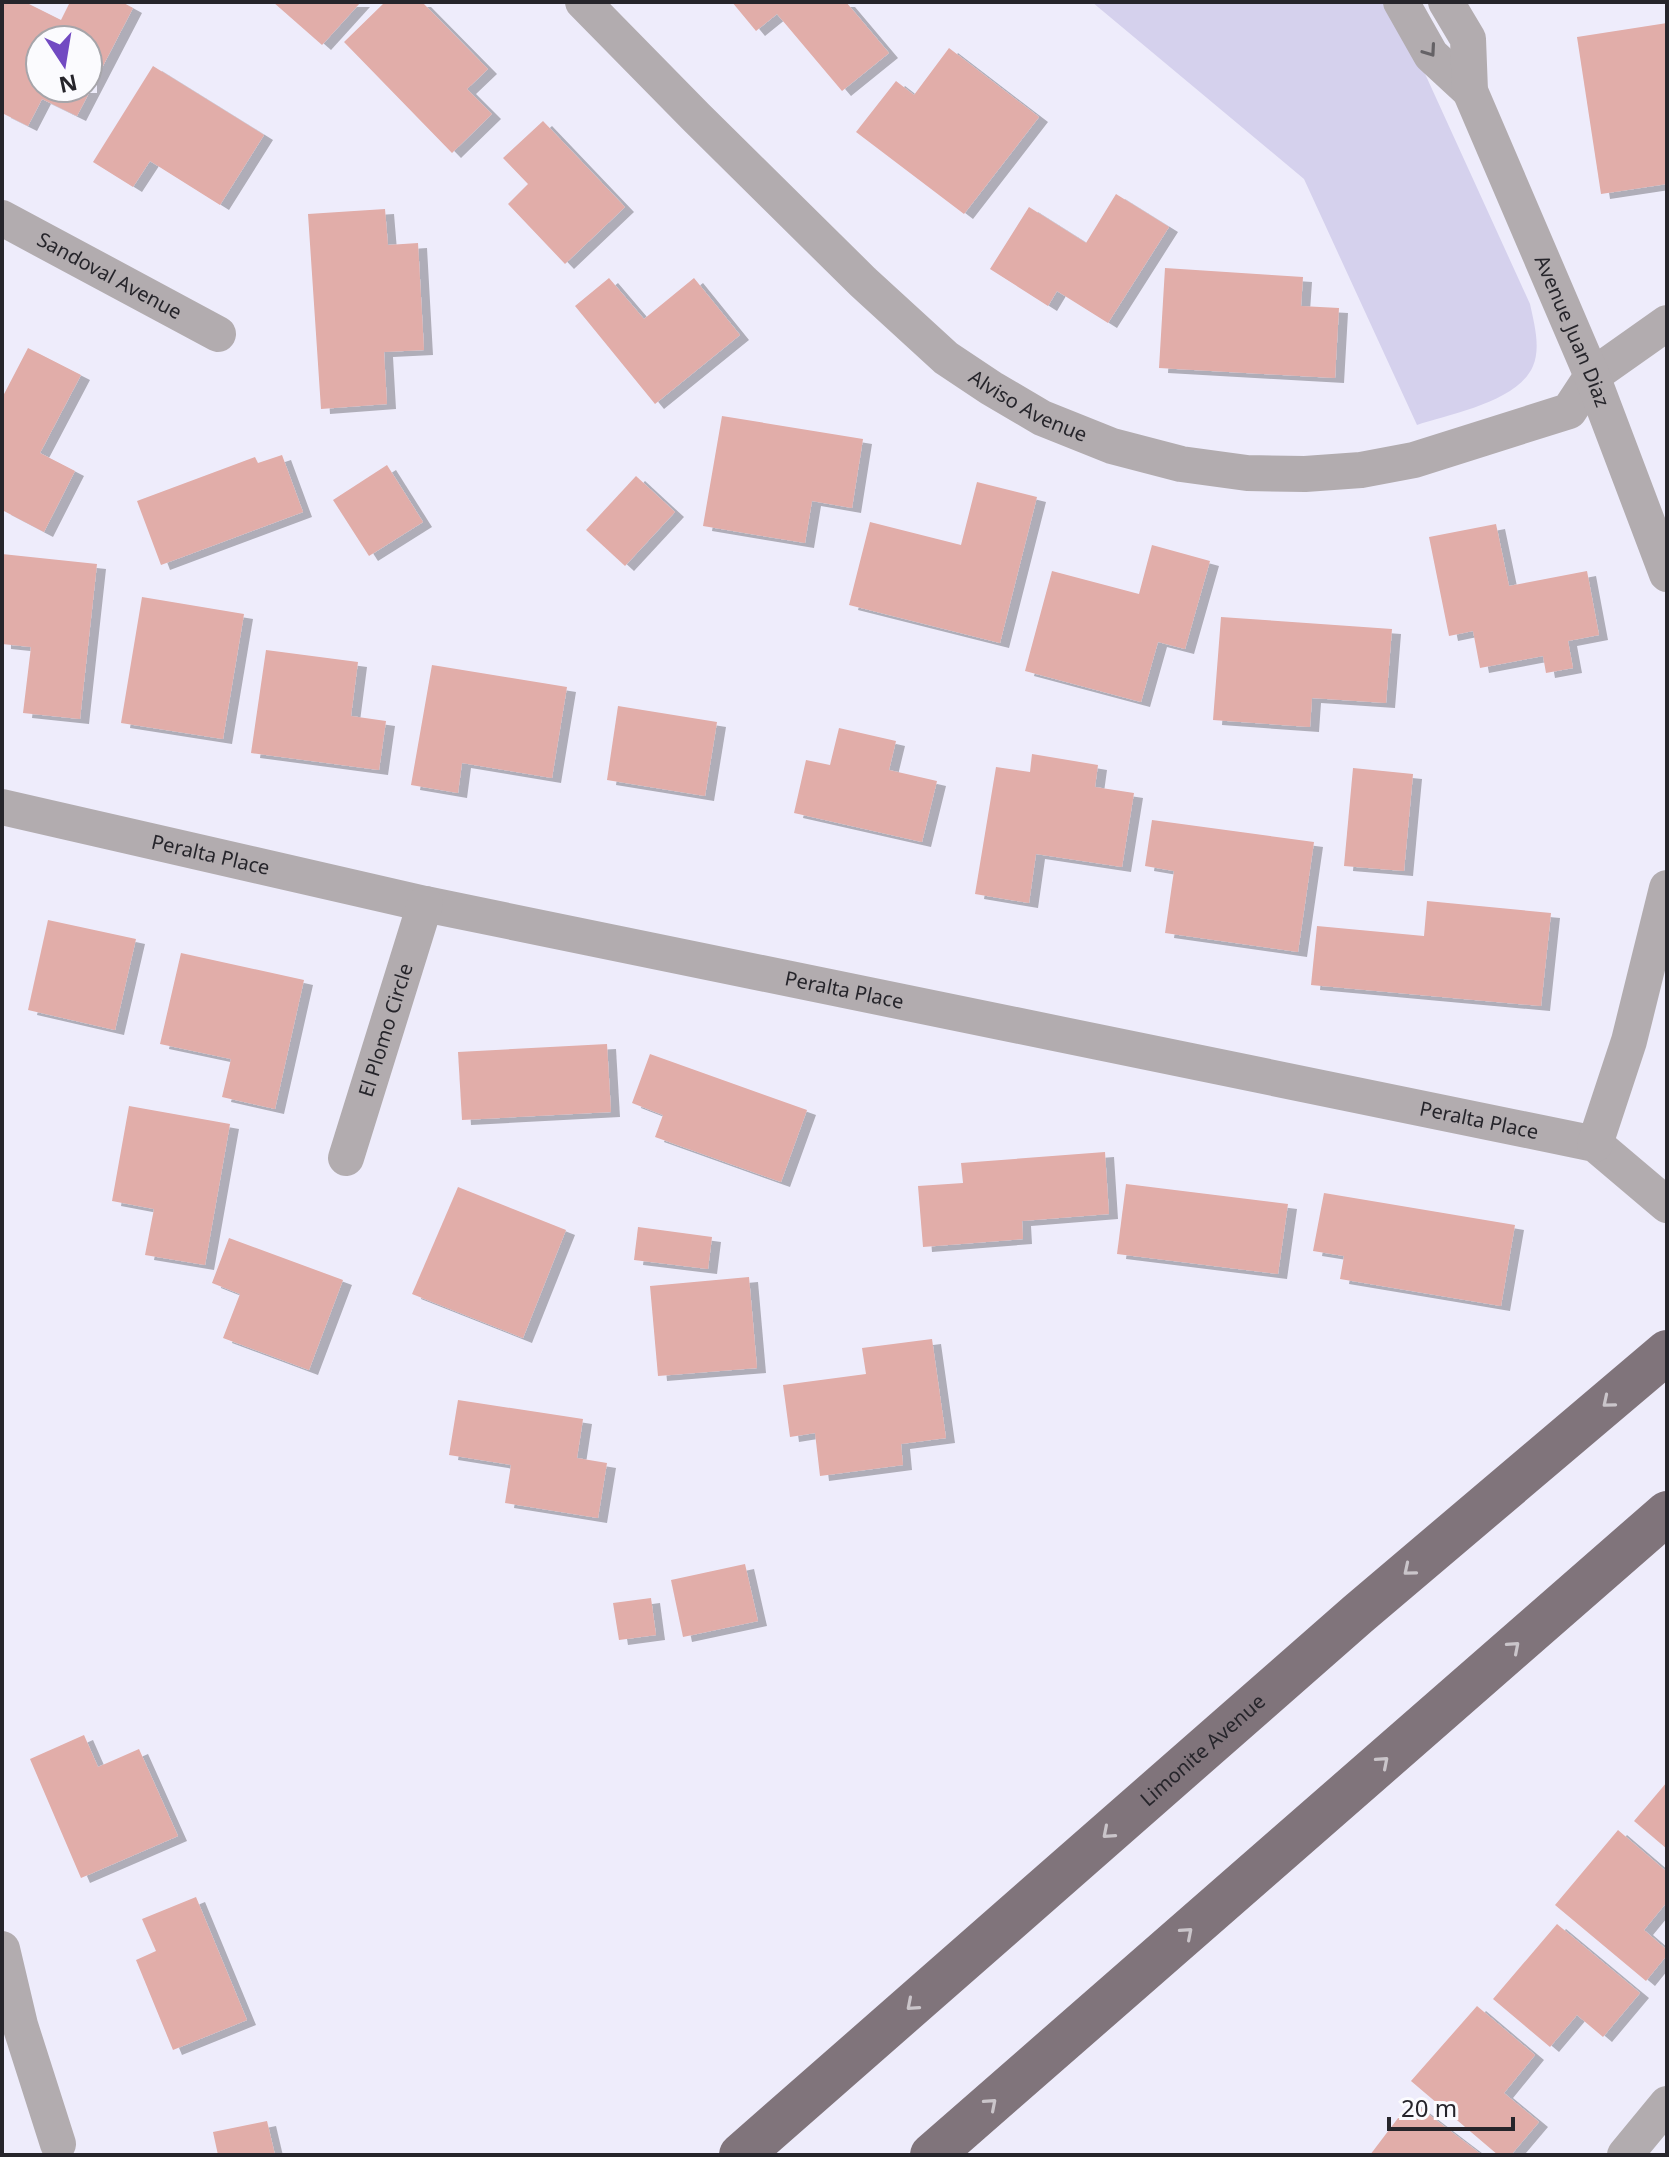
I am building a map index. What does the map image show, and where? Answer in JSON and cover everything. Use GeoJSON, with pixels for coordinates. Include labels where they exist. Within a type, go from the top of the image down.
{"type":"FeatureCollection","features":[{"type":"Feature","properties":{"kind":"main road","name":"Limonite Avenue"},"geometry":{"type":"LineString","coordinates":[[741,2155],[1358,1614],[1667,1352]]}},
{"type":"Feature","properties":{"kind":"main road"},"geometry":{"type":"LineString","coordinates":[[932,2155],[1667,1513]]}},
{"type":"Feature","properties":{"kind":"street","name":"Alviso Avenue"},"geometry":{"type":"LineString","coordinates":[[583,2],[851,271],[946,358],[1042,418],[1112,446],[1181,464],[1247,473],[1305,474],[1361,470],[1438,454],[1569,411],[1592,376]]}},
{"type":"Feature","properties":{"kind":"street","name":"Avenue Juan Diaz"},"geometry":{"type":"LineString","coordinates":[[1401,2],[1431,55],[1470,91]]}},
{"type":"Feature","properties":{"kind":"street","name":"Avenue Juan Diaz"},"geometry":{"type":"LineString","coordinates":[[1446,2],[1468,39],[1470,91],[1592,376],[1667,574]]}},
{"type":"Feature","properties":{"kind":"street","name":"Sandoval Avenue"},"geometry":{"type":"LineString","coordinates":[[2,218],[218,334]]}},
{"type":"Feature","properties":{"kind":"street"},"geometry":{"type":"LineString","coordinates":[[1592,376],[1667,323]]}},
{"type":"Feature","properties":{"kind":"street","name":"Peralta Place"},"geometry":{"type":"LineString","coordinates":[[2,807],[425,904],[1595,1144],[1667,1205]]}},
{"type":"Feature","properties":{"kind":"street"},"geometry":{"type":"LineString","coordinates":[[1595,1144],[1629,1041],[1667,891]]}},
{"type":"Feature","properties":{"kind":"street","name":"El Plomo Circle"},"geometry":{"type":"LineString","coordinates":[[346,1158],[425,904]]}},
{"type":"Feature","properties":{"kind":"street"},"geometry":{"type":"LineString","coordinates":[[2,1949],[20,2025],[58,2144]]}},
{"type":"Feature","properties":{"kind":"street"},"geometry":{"type":"LineString","coordinates":[[1625,2155],[1667,2104]]}},
{"type":"Feature","properties":{"kind":"shaded area"},"geometry":{"type":"Polygon","coordinates":[[[1092,2],[1387,2],[1411,43],[1530,304],[1536,351],[1533,366],[1525,378],[1513,389],[1482,405],[1417,425],[1304,179],[1092,2]]]}},
{"type":"Feature","properties":{"kind":"building"},"geometry":{"type":"Polygon","coordinates":[[[2,2],[25,2],[61,20],[70,2],[122,2],[133,8],[104,64],[104,24],[24,24],[24,104],[39,104],[28,126],[2,113],[2,2]]]}},
{"type":"Feature","properties":{"kind":"building"},"geometry":{"type":"Polygon","coordinates":[[[273,2],[361,2],[322,45],[273,2]]]}},
{"type":"Feature","properties":{"kind":"building"},"geometry":{"type":"Polygon","coordinates":[[[385,2],[422,2],[488,69],[467,89],[492,114],[452,153],[344,42],[385,2]]]}},
{"type":"Feature","properties":{"kind":"building"},"geometry":{"type":"Polygon","coordinates":[[[732,2],[846,2],[889,53],[842,91],[777,14],[756,31],[732,2]]]}},
{"type":"Feature","properties":{"kind":"building"},"geometry":{"type":"Polygon","coordinates":[[[1667,23],[1667,184],[1601,194],[1577,37],[1667,23]]]}},
{"type":"Feature","properties":{"kind":"building"},"geometry":{"type":"Polygon","coordinates":[[[949,48],[1039,117],[964,214],[856,132],[896,81],[914,95],[949,48]]]}},
{"type":"Feature","properties":{"kind":"building"},"geometry":{"type":"Polygon","coordinates":[[[153,66],[264,135],[220,205],[150,161],[133,187],[93,162],[153,66]]]}},
{"type":"Feature","properties":{"kind":"building"},"geometry":{"type":"Polygon","coordinates":[[[52,104],[83,104],[77,116],[52,104]]]}},
{"type":"Feature","properties":{"kind":"building"},"geometry":{"type":"Polygon","coordinates":[[[543,121],[625,207],[565,264],[508,204],[528,184],[503,158],[543,121]]]}},
{"type":"Feature","properties":{"kind":"building"},"geometry":{"type":"Polygon","coordinates":[[[1116,194],[1169,227],[1108,323],[1057,291],[1048,306],[990,269],[1029,207],[1086,243],[1116,194]]]}},
{"type":"Feature","properties":{"kind":"building"},"geometry":{"type":"Polygon","coordinates":[[[385,209],[388,245],[418,243],[424,350],[384,352],[387,404],[321,409],[308,214],[385,209]]]}},
{"type":"Feature","properties":{"kind":"building"},"geometry":{"type":"Polygon","coordinates":[[[1165,268],[1303,277],[1301,306],[1339,308],[1335,378],[1159,368],[1165,268]]]}},
{"type":"Feature","properties":{"kind":"building"},"geometry":{"type":"Polygon","coordinates":[[[609,278],[644,319],[694,278],[740,335],[655,404],[575,306],[609,278]]]}},
{"type":"Feature","properties":{"kind":"building"},"geometry":{"type":"Polygon","coordinates":[[[28,348],[81,375],[40,453],[75,471],[44,532],[2,510],[2,398],[28,348]]]}},
{"type":"Feature","properties":{"kind":"building"},"geometry":{"type":"Polygon","coordinates":[[[722,416],[863,439],[852,508],[812,501],[805,543],[703,526],[722,416]]]}},
{"type":"Feature","properties":{"kind":"building"},"geometry":{"type":"Polygon","coordinates":[[[282,455],[303,512],[161,565],[137,501],[255,457],[258,463],[282,455]]]}},
{"type":"Feature","properties":{"kind":"building"},"geometry":{"type":"Polygon","coordinates":[[[387,465],[423,522],[369,556],[333,500],[387,465]]]}},
{"type":"Feature","properties":{"kind":"building"},"geometry":{"type":"Polygon","coordinates":[[[636,476],[675,512],[625,566],[586,530],[636,476]]]}},
{"type":"Feature","properties":{"kind":"building"},"geometry":{"type":"Polygon","coordinates":[[[977,482],[1037,497],[1000,643],[849,605],[870,522],[961,545],[977,482]]]}},
{"type":"Feature","properties":{"kind":"building"},"geometry":{"type":"Polygon","coordinates":[[[1496,524],[1509,586],[1587,571],[1599,635],[1568,641],[1573,668],[1546,673],[1543,656],[1480,668],[1473,631],[1449,636],[1429,537],[1496,524]]]}},
{"type":"Feature","properties":{"kind":"building"},"geometry":{"type":"Polygon","coordinates":[[[1152,545],[1210,561],[1185,649],[1158,642],[1141,702],[1025,671],[1052,571],[1139,594],[1152,545]]]}},
{"type":"Feature","properties":{"kind":"building"},"geometry":{"type":"Polygon","coordinates":[[[2,554],[97,564],[80,719],[23,713],[31,647],[2,644],[2,554]]]}},
{"type":"Feature","properties":{"kind":"building"},"geometry":{"type":"Polygon","coordinates":[[[142,597],[244,614],[223,739],[121,723],[142,597]]]}},
{"type":"Feature","properties":{"kind":"building"},"geometry":{"type":"Polygon","coordinates":[[[1221,617],[1392,629],[1386,703],[1312,698],[1310,727],[1213,720],[1221,617]]]}},
{"type":"Feature","properties":{"kind":"building"},"geometry":{"type":"Polygon","coordinates":[[[266,650],[358,662],[351,716],[386,721],[379,770],[251,753],[266,650]]]}},
{"type":"Feature","properties":{"kind":"building"},"geometry":{"type":"Polygon","coordinates":[[[432,665],[567,687],[552,778],[462,763],[458,793],[411,785],[432,665]]]}},
{"type":"Feature","properties":{"kind":"building"},"geometry":{"type":"Polygon","coordinates":[[[618,706],[717,722],[705,796],[607,780],[618,706]]]}},
{"type":"Feature","properties":{"kind":"building"},"geometry":{"type":"Polygon","coordinates":[[[839,728],[896,741],[889,770],[937,781],[922,842],[794,813],[806,760],[830,765],[839,728]]]}},
{"type":"Feature","properties":{"kind":"building"},"geometry":{"type":"Polygon","coordinates":[[[1032,754],[1098,765],[1095,787],[1134,793],[1122,867],[1036,854],[1029,903],[975,894],[996,767],[1030,772],[1032,754]]]}},
{"type":"Feature","properties":{"kind":"building"},"geometry":{"type":"Polygon","coordinates":[[[1353,768],[1413,774],[1404,871],[1344,866],[1353,768]]]}},
{"type":"Feature","properties":{"kind":"building"},"geometry":{"type":"Polygon","coordinates":[[[1152,820],[1314,842],[1298,952],[1165,933],[1174,871],[1145,866],[1152,820]]]}},
{"type":"Feature","properties":{"kind":"building"},"geometry":{"type":"Polygon","coordinates":[[[1427,901],[1551,913],[1541,1006],[1311,985],[1317,926],[1424,936],[1427,901]]]}},
{"type":"Feature","properties":{"kind":"building"},"geometry":{"type":"Polygon","coordinates":[[[48,920],[136,939],[115,1030],[28,1010],[48,920]]]}},
{"type":"Feature","properties":{"kind":"building"},"geometry":{"type":"Polygon","coordinates":[[[181,953],[304,980],[275,1109],[222,1097],[231,1059],[160,1044],[181,953]]]}},
{"type":"Feature","properties":{"kind":"building"},"geometry":{"type":"Polygon","coordinates":[[[607,1044],[611,1112],[462,1120],[458,1052],[607,1044]]]}},
{"type":"Feature","properties":{"kind":"building"},"geometry":{"type":"Polygon","coordinates":[[[650,1054],[807,1110],[781,1182],[655,1137],[663,1115],[632,1103],[650,1054]]]}},
{"type":"Feature","properties":{"kind":"building"},"geometry":{"type":"Polygon","coordinates":[[[129,1106],[230,1124],[205,1265],[145,1255],[154,1209],[112,1201],[129,1106]]]}},
{"type":"Feature","properties":{"kind":"building"},"geometry":{"type":"Polygon","coordinates":[[[1105,1152],[1109,1214],[1022,1221],[1023,1239],[923,1247],[918,1186],[963,1183],[961,1163],[1105,1152]]]}},
{"type":"Feature","properties":{"kind":"building"},"geometry":{"type":"Polygon","coordinates":[[[1126,1184],[1288,1204],[1278,1274],[1117,1254],[1126,1184]]]}},
{"type":"Feature","properties":{"kind":"building"},"geometry":{"type":"Polygon","coordinates":[[[458,1187],[566,1230],[523,1338],[412,1294],[458,1187]]]}},
{"type":"Feature","properties":{"kind":"building"},"geometry":{"type":"Polygon","coordinates":[[[1324,1193],[1515,1225],[1501,1306],[1340,1279],[1344,1256],[1313,1251],[1324,1193]]]}},
{"type":"Feature","properties":{"kind":"building"},"geometry":{"type":"Polygon","coordinates":[[[638,1227],[712,1237],[708,1269],[634,1260],[638,1227]]]}},
{"type":"Feature","properties":{"kind":"building"},"geometry":{"type":"Polygon","coordinates":[[[229,1238],[343,1280],[309,1370],[223,1338],[240,1294],[212,1283],[229,1238]]]}},
{"type":"Feature","properties":{"kind":"building"},"geometry":{"type":"Polygon","coordinates":[[[749,1277],[757,1368],[658,1376],[650,1286],[749,1277]]]}},
{"type":"Feature","properties":{"kind":"building"},"geometry":{"type":"Polygon","coordinates":[[[932,1339],[946,1438],[901,1444],[903,1465],[820,1476],[815,1433],[790,1437],[783,1385],[866,1374],[862,1348],[932,1339]]]}},
{"type":"Feature","properties":{"kind":"building"},"geometry":{"type":"Polygon","coordinates":[[[458,1400],[583,1419],[577,1458],[607,1463],[598,1518],[505,1503],[511,1465],[449,1455],[458,1400]]]}},
{"type":"Feature","properties":{"kind":"building"},"geometry":{"type":"Polygon","coordinates":[[[745,1564],[758,1621],[683,1637],[671,1580],[745,1564]]]}},
{"type":"Feature","properties":{"kind":"building"},"geometry":{"type":"Polygon","coordinates":[[[651,1598],[656,1635],[619,1640],[613,1603],[651,1598]]]}},
{"type":"Feature","properties":{"kind":"building"},"geometry":{"type":"Polygon","coordinates":[[[84,1735],[98,1767],[139,1749],[178,1836],[81,1878],[30,1759],[84,1735]]]}},
{"type":"Feature","properties":{"kind":"building"},"geometry":{"type":"Polygon","coordinates":[[[1667,1782],[1667,1849],[1634,1821],[1667,1782]]]}},
{"type":"Feature","properties":{"kind":"building"},"geometry":{"type":"Polygon","coordinates":[[[1618,1830],[1667,1872],[1667,1902],[1644,1930],[1667,1950],[1667,1955],[1646,1981],[1555,1905],[1618,1830]]]}},
{"type":"Feature","properties":{"kind":"building"},"geometry":{"type":"Polygon","coordinates":[[[196,1897],[247,2020],[173,2050],[136,1960],[156,1951],[142,1919],[196,1897]]]}},
{"type":"Feature","properties":{"kind":"building"},"geometry":{"type":"Polygon","coordinates":[[[1557,1924],[1640,1993],[1603,2037],[1577,2015],[1550,2047],[1493,1999],[1557,1924]]]}},
{"type":"Feature","properties":{"kind":"building"},"geometry":{"type":"Polygon","coordinates":[[[1477,2006],[1535,2055],[1504,2093],[1539,2122],[1511,2155],[1498,2155],[1411,2081],[1477,2006]]]}},
{"type":"Feature","properties":{"kind":"building"},"geometry":{"type":"Polygon","coordinates":[[[1411,2101],[1482,2155],[1370,2155],[1411,2101]]]}},
{"type":"Feature","properties":{"kind":"building"},"geometry":{"type":"Polygon","coordinates":[[[267,2121],[275,2155],[218,2155],[213,2132],[267,2121]]]}}]}
